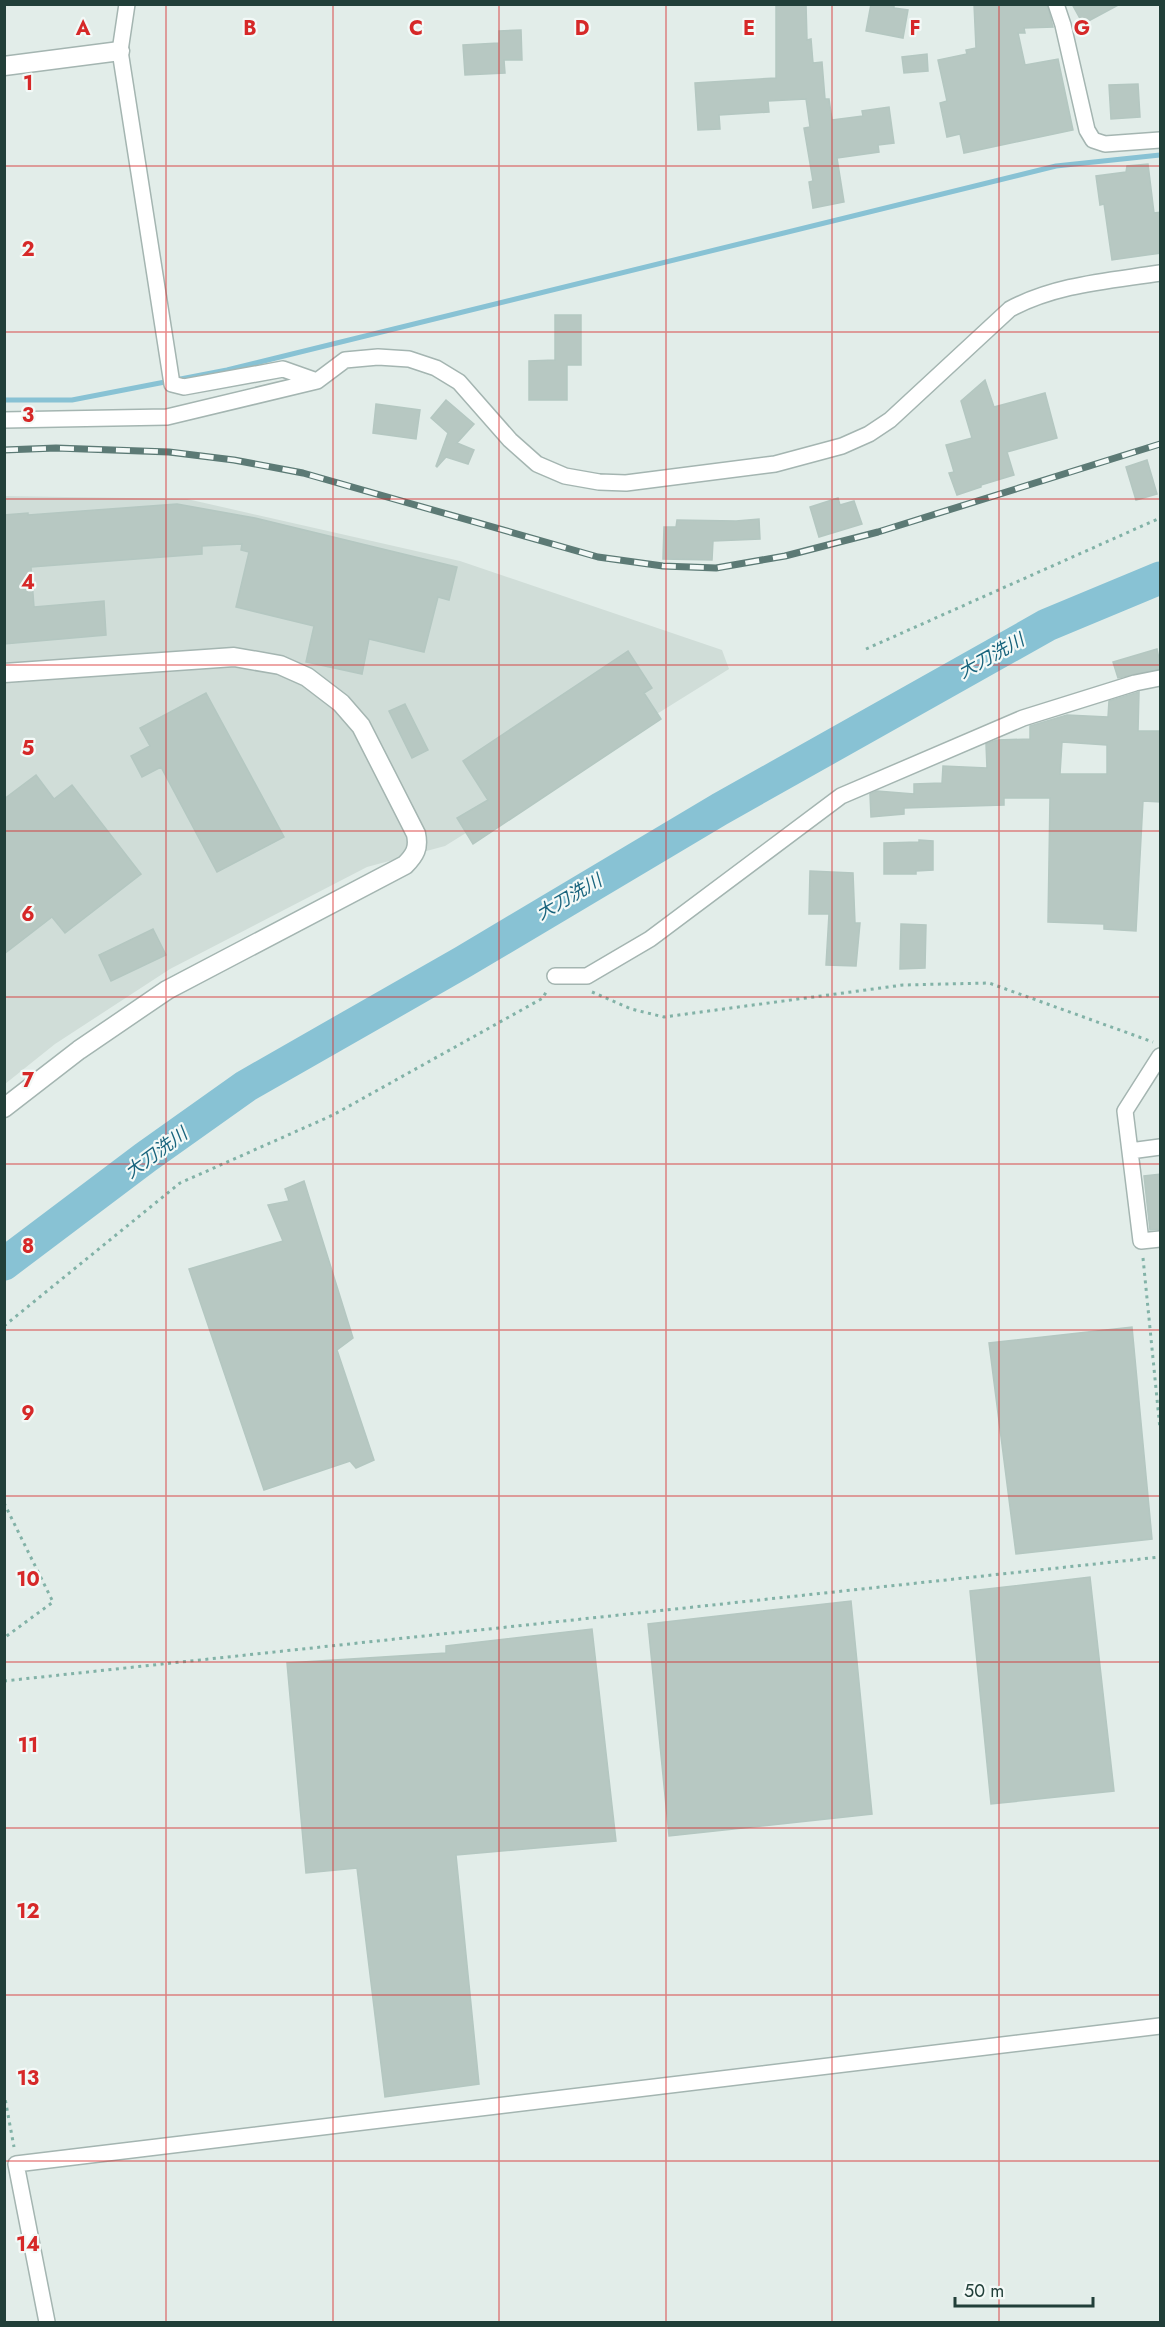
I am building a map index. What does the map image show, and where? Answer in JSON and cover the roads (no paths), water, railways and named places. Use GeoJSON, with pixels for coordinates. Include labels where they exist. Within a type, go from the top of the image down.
{"type":"FeatureCollection","features":[{"type":"Feature","properties":{"kind":"street"},"geometry":{"type":"LineString","coordinates":[[127,4],[120,51],[172,384],[184,387],[283,369],[317,381]]}},
{"type":"Feature","properties":{"kind":"street"},"geometry":{"type":"LineString","coordinates":[[1056,4],[1087,130],[1093,140],[1105,144],[1161,140]]}},
{"type":"Feature","properties":{"kind":"street"},"geometry":{"type":"LineString","coordinates":[[4,66],[120,51]]}},
{"type":"Feature","properties":{"kind":"street"},"geometry":{"type":"LineString","coordinates":[[4,420],[167,417],[317,381],[345,360],[378,357],[409,359],[436,368],[459,382],[510,440],[537,464],[565,476],[599,482],[626,483],[764,466],[842,446],[869,434],[890,420],[1010,309],[1034,296],[1068,287],[1161,273]]}},
{"type":"Feature","properties":{"kind":"street"},"geometry":{"type":"LineString","coordinates":[[4,673],[234,657],[280,665],[307,676],[341,703],[361,726],[416,834],[418,844],[414,856],[405,865],[167,990],[79,1050],[4,1108]]}},
{"type":"Feature","properties":{"kind":"street"},"geometry":{"type":"LineString","coordinates":[[555,976],[587,976],[650,939],[841,796],[1023,718],[1135,683],[1161,678]]}},
{"type":"Feature","properties":{"kind":"street"},"geometry":{"type":"LineString","coordinates":[[1161,1056],[1125,1111],[1141,1241],[1161,1239]]}},
{"type":"Feature","properties":{"kind":"street"},"geometry":{"type":"LineString","coordinates":[[1130,1150],[1161,1147]]}},
{"type":"Feature","properties":{"kind":"street"},"geometry":{"type":"LineString","coordinates":[[47,2322],[16,2164],[1161,2026]]}},
{"type":"Feature","properties":{"kind":"waterway"},"geometry":{"type":"LineString","coordinates":[[4,400],[72,400],[227,370],[1056,166],[1160,155]]}},
{"type":"Feature","properties":{"kind":"waterway","name":"大刀洗川"},"geometry":{"type":"LineString","coordinates":[[4,1264],[146,1157],[246,1086],[463,962],[720,809],[1047,625],[1160,578]]}},
{"type":"Feature","properties":{"kind":"railway"},"geometry":{"type":"LineString","coordinates":[[4,450],[56,448],[169,452],[234,460],[303,473],[598,557],[663,566],[716,568],[785,556],[878,532],[1160,444]]}}]}
